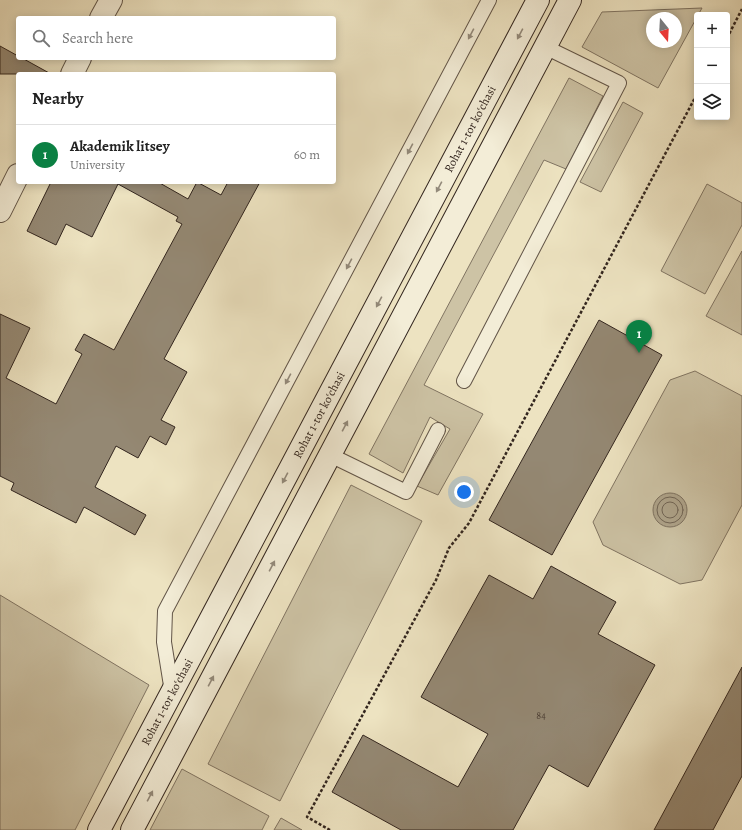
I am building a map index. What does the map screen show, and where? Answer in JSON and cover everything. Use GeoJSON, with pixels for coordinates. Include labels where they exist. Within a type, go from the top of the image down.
{"type":"FeatureCollection","features":[{"type":"Feature","properties":{"kind":"street"},"geometry":{"type":"LineString","coordinates":[[102,16],[111,0]]}},
{"type":"Feature","properties":{"kind":"street","name":"Rohat 1-tor koʻchasi"},"geometry":{"type":"LineString","coordinates":[[99,830],[538,0]]}},
{"type":"Feature","properties":{"kind":"street"},"geometry":{"type":"LineString","coordinates":[[132,830],[570,0]]}},
{"type":"Feature","properties":{"kind":"street"},"geometry":{"type":"LineString","coordinates":[[73,72],[79,60]]}},
{"type":"Feature","properties":{"kind":"street"},"geometry":{"type":"LineString","coordinates":[[3,199],[16,178]]}},
{"type":"Feature","properties":{"kind":"lane"},"geometry":{"type":"LineString","coordinates":[[172,693],[164,642],[165,610],[489,0]]}},
{"type":"Feature","properties":{"kind":"lane"},"geometry":{"type":"LineString","coordinates":[[464,380],[619,83],[545,47]]}},
{"type":"Feature","properties":{"kind":"lane"},"geometry":{"type":"LineString","coordinates":[[330,455],[406,492],[438,430]]}},
{"type":"Feature","properties":{"kind":"path"},"geometry":{"type":"LineString","coordinates":[[730,32],[742,9]]}},
{"type":"Feature","properties":{"kind":"path"},"geometry":{"type":"LineString","coordinates":[[330,830],[307,817],[436,580],[449,548],[469,523],[694,100]]}},
{"type":"Feature","properties":{"kind":"shaded area"},"geometry":{"type":"Polygon","coordinates":[[[702,8],[700,12],[694,12],[694,23],[682,44],[682,12],[646,12],[646,48],[680,48],[658,88],[582,47],[602,12],[702,8]]]}},
{"type":"Feature","properties":{"kind":"shaded area"},"geometry":{"type":"Polygon","coordinates":[[[569,78],[603,96],[566,169],[544,160],[424,385],[483,414],[438,495],[417,486],[450,429],[430,417],[403,473],[369,454],[569,78]]]}},
{"type":"Feature","properties":{"kind":"shaded area"},"geometry":{"type":"Polygon","coordinates":[[[623,102],[643,113],[601,192],[580,182],[623,102]]]}},
{"type":"Feature","properties":{"kind":"shaded area"},"geometry":{"type":"Polygon","coordinates":[[[707,184],[742,203],[742,225],[705,294],[661,271],[707,184]]]}},
{"type":"Feature","properties":{"kind":"shaded area"},"geometry":{"type":"Polygon","coordinates":[[[742,251],[742,335],[706,316],[742,251]]]}},
{"type":"Feature","properties":{"kind":"shaded area"},"geometry":{"type":"Polygon","coordinates":[[[695,371],[742,396],[742,505],[702,580],[680,584],[603,545],[593,522],[670,380],[695,371]]]}},
{"type":"Feature","properties":{"kind":"shaded area"},"geometry":{"type":"Polygon","coordinates":[[[351,485],[422,521],[280,801],[208,764],[351,485]]]}},
{"type":"Feature","properties":{"kind":"shaded area"},"geometry":{"type":"Polygon","coordinates":[[[0,595],[149,685],[75,830],[0,830],[0,595]]]}},
{"type":"Feature","properties":{"kind":"shaded area"},"geometry":{"type":"Polygon","coordinates":[[[182,769],[269,816],[262,830],[150,830],[182,769]]]}},
{"type":"Feature","properties":{"kind":"shaded area"},"geometry":{"type":"Polygon","coordinates":[[[281,818],[302,830],[274,830],[281,818]]]}},
{"type":"Feature","properties":{"kind":"water"},"geometry":{"type":"Polygon","coordinates":[[[667,493],[673,493],[682,498],[686,504],[686,516],[682,522],[673,527],[667,527],[658,522],[653,513],[653,507],[658,498],[667,493]]]}},
{"type":"Feature","properties":{"kind":"building"},"geometry":{"type":"Polygon","coordinates":[[[0,46],[16,55],[16,60],[26,60],[47,72],[16,72],[16,74],[0,74],[0,46]]]}},
{"type":"Feature","properties":{"kind":"building"},"geometry":{"type":"Polygon","coordinates":[[[50,184],[118,184],[92,237],[66,224],[56,245],[27,231],[50,184]]]}},
{"type":"Feature","properties":{"kind":"building"},"geometry":{"type":"Polygon","coordinates":[[[118,184],[162,184],[188,199],[196,184],[201,184],[221,195],[227,184],[259,184],[164,359],[187,372],[161,420],[175,427],[166,445],[150,436],[138,458],[116,446],[95,487],[146,515],[135,535],[84,507],[76,523],[11,490],[14,483],[0,476],[0,314],[30,328],[6,378],[56,404],[82,354],[75,350],[84,334],[114,350],[182,224],[176,221],[178,217],[118,184]]]}},
{"type":"Feature","properties":{"kind":"building"},"geometry":{"type":"Polygon","coordinates":[[[599,320],[662,355],[552,555],[489,520],[599,320]]]}},
{"type":"Feature","properties":{"kind":"building"},"geometry":{"type":"Polygon","coordinates":[[[551,566],[616,602],[598,634],[655,665],[588,787],[549,765],[513,830],[401,830],[332,792],[363,735],[458,787],[488,734],[421,697],[489,575],[533,599],[551,566]]]}},
{"type":"Feature","properties":{"kind":"building"},"geometry":{"type":"Polygon","coordinates":[[[742,667],[742,776],[713,830],[654,830],[742,667]]]}},
{"type":"Feature","properties":{"kind":"place","name":"Akademik litsey"},"geometry":{"type":"Point","coordinates":[639,353]}}]}
